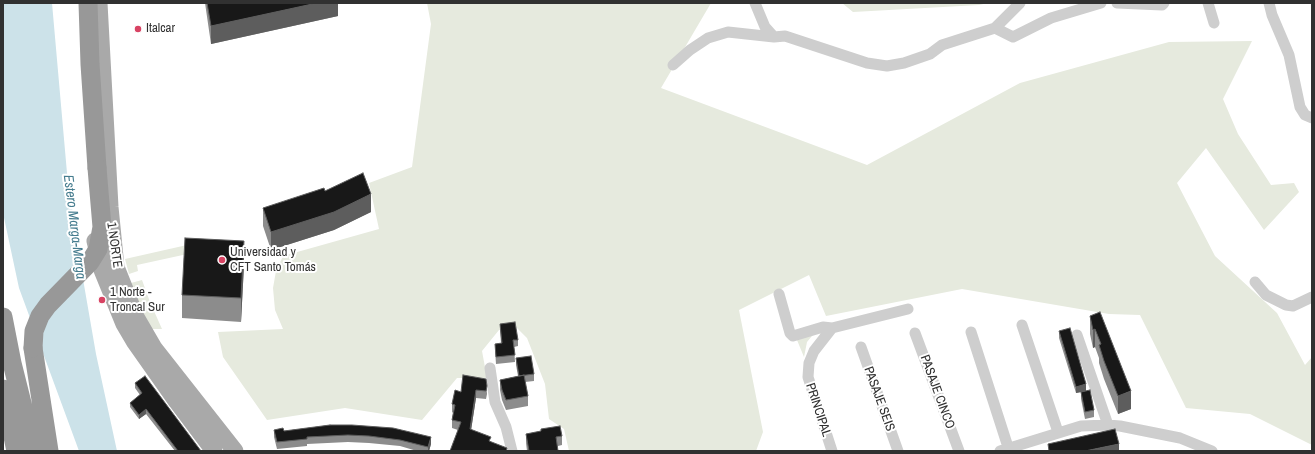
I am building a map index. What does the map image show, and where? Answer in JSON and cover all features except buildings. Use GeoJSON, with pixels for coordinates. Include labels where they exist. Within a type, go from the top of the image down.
{"type":"FeatureCollection","features":[{"type":"Feature","properties":{"kind":"highway"},"geometry":{"type":"LineString","coordinates":[[49,451],[33,348],[34,331],[40,316],[90,262],[98,249],[102,227],[90,64],[88,3]]}},
{"type":"Feature","properties":{"kind":"highway"},"geometry":{"type":"LineString","coordinates":[[3,317],[12,363],[34,451]]}},
{"type":"Feature","properties":{"kind":"highway"},"geometry":{"type":"LineString","coordinates":[[3,389],[16,451]]}},
{"type":"Feature","properties":{"kind":"main road","name":"1 NORTE"},"geometry":{"type":"LineString","coordinates":[[79,3],[91,210],[96,249],[102,270],[112,299],[134,341],[214,451]]}},
{"type":"Feature","properties":{"kind":"main road","name":"1 NORTE"},"geometry":{"type":"LineString","coordinates":[[99,3],[110,207],[116,267],[136,317],[154,348],[235,451]]}},
{"type":"Feature","properties":{"kind":"street"},"geometry":{"type":"LineString","coordinates":[[755,3],[766,27],[774,37]]}},
{"type":"Feature","properties":{"kind":"street"},"geometry":{"type":"LineString","coordinates":[[672,66],[690,50],[708,38],[728,32],[774,37],[785,36],[867,63],[883,66],[904,63],[930,54],[942,45],[995,28],[1020,3]]}},
{"type":"Feature","properties":{"kind":"street"},"geometry":{"type":"LineString","coordinates":[[995,28],[1013,37],[1051,18],[1101,3]]}},
{"type":"Feature","properties":{"kind":"street"},"geometry":{"type":"LineString","coordinates":[[1117,3],[1162,5],[1164,3]]}},
{"type":"Feature","properties":{"kind":"street"},"geometry":{"type":"LineString","coordinates":[[1208,3],[1214,23]]}},
{"type":"Feature","properties":{"kind":"street"},"geometry":{"type":"LineString","coordinates":[[1269,3],[1272,15],[1289,55],[1300,107],[1305,115],[1312,118]]}},
{"type":"Feature","properties":{"kind":"street"},"geometry":{"type":"LineString","coordinates":[[1255,282],[1266,295],[1286,306],[1293,306],[1312,296]]}},
{"type":"Feature","properties":{"kind":"street"},"geometry":{"type":"LineString","coordinates":[[779,294],[790,333],[793,336],[823,327],[832,328],[908,309]]}},
{"type":"Feature","properties":{"kind":"street"},"geometry":{"type":"LineString","coordinates":[[1022,325],[1058,432]]}},
{"type":"Feature","properties":{"kind":"street","name":"PRINCIPAL"},"geometry":{"type":"LineString","coordinates":[[832,328],[814,351],[809,363],[808,377],[832,451]]}},
{"type":"Feature","properties":{"kind":"street"},"geometry":{"type":"LineString","coordinates":[[971,332],[1004,449],[1081,426],[1108,425],[1180,438],[1212,451]]}},
{"type":"Feature","properties":{"kind":"street","name":"PASAJE CINCO"},"geometry":{"type":"LineString","coordinates":[[915,333],[959,451]]}},
{"type":"Feature","properties":{"kind":"street"},"geometry":{"type":"LineString","coordinates":[[1077,335],[1108,425]]}},
{"type":"Feature","properties":{"kind":"street","name":"PASAJE SEIS"},"geometry":{"type":"LineString","coordinates":[[861,347],[898,451]]}},
{"type":"Feature","properties":{"kind":"street"},"geometry":{"type":"LineString","coordinates":[[490,368],[495,402],[506,427],[512,451]]}},
{"type":"Feature","properties":{"kind":"shaded area"},"geometry":{"type":"Polygon","coordinates":[[[427,3],[711,3],[661,88],[867,165],[1020,83],[1169,42],[1252,41],[1223,99],[1238,134],[1271,185],[1294,183],[1299,192],[1264,230],[1206,148],[1177,183],[1215,256],[1277,313],[1305,365],[1312,357],[1312,445],[1250,414],[1186,408],[1140,315],[1109,314],[962,289],[826,316],[809,275],[739,310],[763,432],[756,451],[569,451],[564,429],[549,419],[545,384],[527,338],[517,328],[499,330],[482,351],[487,378],[457,378],[422,420],[345,408],[267,420],[223,357],[218,332],[283,329],[275,310],[273,288],[276,271],[283,256],[379,229],[369,183],[412,167],[431,24],[427,3]]]}},
{"type":"Feature","properties":{"kind":"shaded area"},"geometry":{"type":"Polygon","coordinates":[[[842,3],[988,3],[979,5],[853,12],[842,3]]]}},
{"type":"Feature","properties":{"kind":"shaded area"},"geometry":{"type":"Polygon","coordinates":[[[187,245],[192,253],[137,265],[138,271],[129,274],[125,259],[187,245]]]}},
{"type":"Feature","properties":{"kind":"shaded area"},"geometry":{"type":"Polygon","coordinates":[[[142,280],[162,329],[150,329],[137,300],[131,283],[142,280]]]}},
{"type":"Feature","properties":{"kind":"shaded area"},"geometry":{"type":"Polygon","coordinates":[[[816,331],[807,342],[804,357],[797,340],[816,331]]]}},
{"type":"Feature","properties":{"kind":"water","name":"Estero Marga-Marga"},"geometry":{"type":"Polygon","coordinates":[[[3,3],[52,3],[67,173],[79,256],[96,354],[117,451],[79,451],[19,288],[3,213],[3,3]]]}},
{"type":"Feature","properties":{"kind":"place","name":"Italcar"},"geometry":{"type":"Point","coordinates":[138,29]}},
{"type":"Feature","properties":{"kind":"place","name":"Universidad y CFT Santo Tomás"},"geometry":{"type":"Point","coordinates":[222,260]}},
{"type":"Feature","properties":{"kind":"place","name":"1 Norte - Troncal Sur"},"geometry":{"type":"Point","coordinates":[102,300]}}]}
